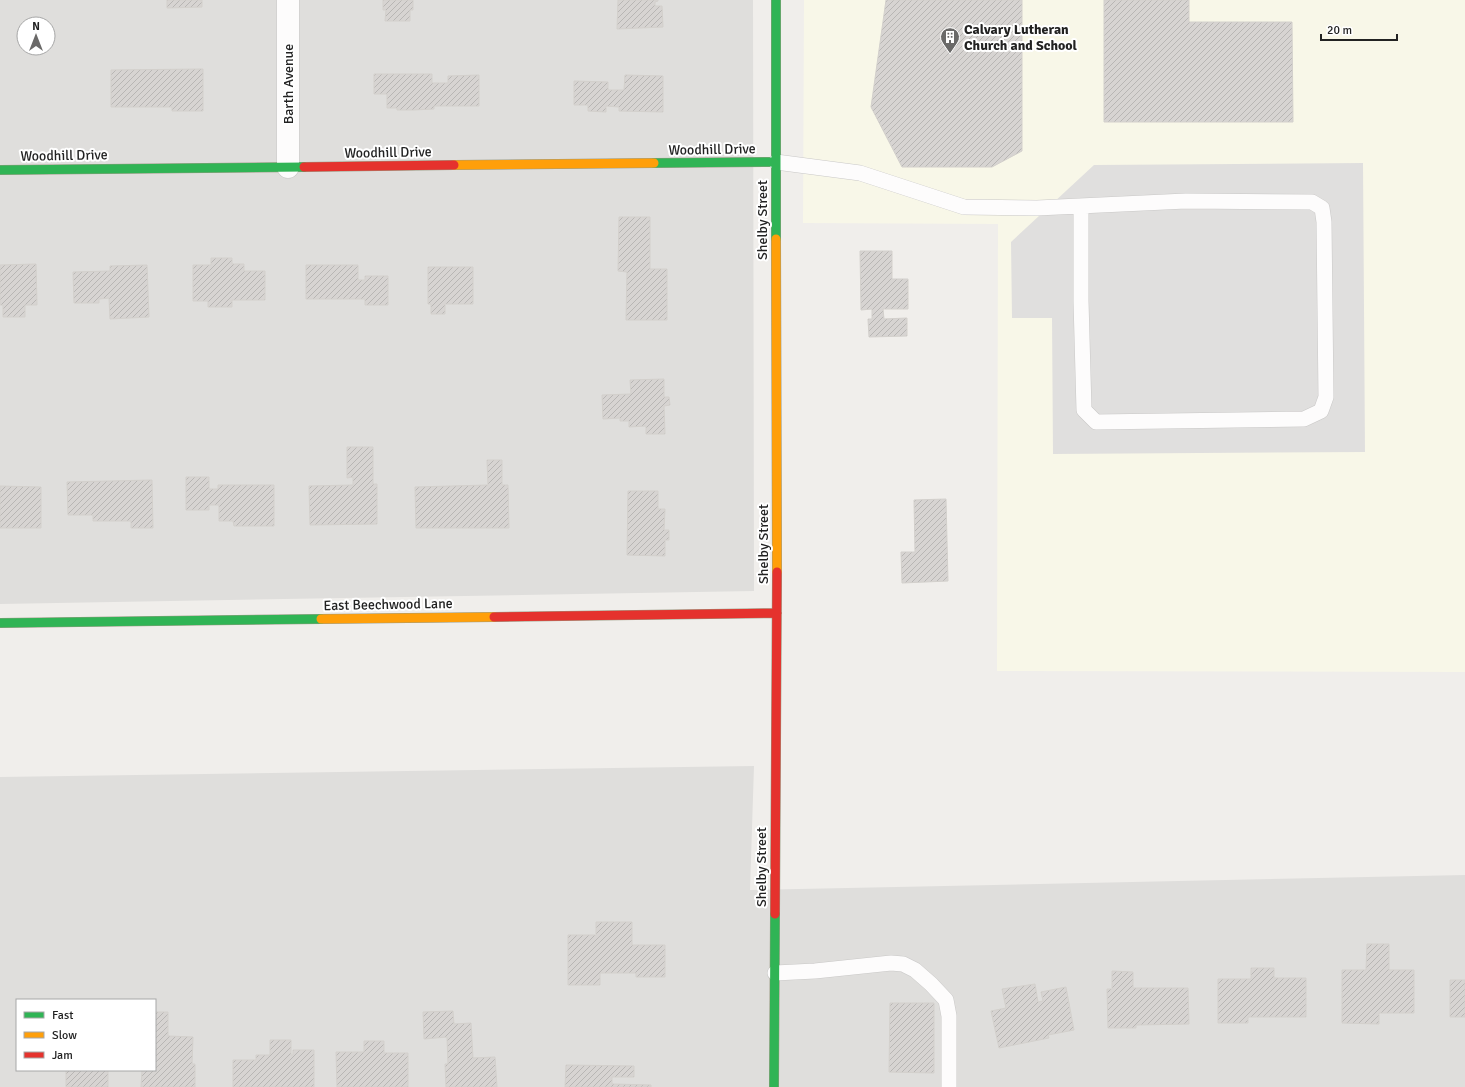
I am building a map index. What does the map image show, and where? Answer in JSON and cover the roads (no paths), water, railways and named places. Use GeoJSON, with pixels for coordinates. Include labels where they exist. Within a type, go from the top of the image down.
{"type":"FeatureCollection","features":[{"type":"Feature","properties":{"kind":"street","name":"Barth Avenue"},"geometry":{"type":"LineString","coordinates":[[288,0],[288,167]]}},
{"type":"Feature","properties":{"kind":"street","name":"Shelby Street"},"geometry":{"type":"LineString","coordinates":[[774,1087],[777,613],[776,0]]}},
{"type":"Feature","properties":{"kind":"street","name":"Woodhill Drive"},"geometry":{"type":"LineString","coordinates":[[0,170],[776,162]]}},
{"type":"Feature","properties":{"kind":"street","name":"East Beechwood Lane"},"geometry":{"type":"LineString","coordinates":[[0,623],[777,613]]}},
{"type":"Feature","properties":{"kind":"lane"},"geometry":{"type":"LineString","coordinates":[[776,162],[860,173],[964,207],[1037,208],[1186,201],[1312,202],[1322,208],[1324,222],[1326,397],[1321,411],[1304,419],[1096,422],[1084,410],[1081,301],[1081,206]]}},
{"type":"Feature","properties":{"kind":"lane"},"geometry":{"type":"LineString","coordinates":[[775,973],[815,971],[891,963],[903,964],[914,970],[931,984],[946,1000],[949,1016],[949,1087]]}},
{"type":"Feature","properties":{"kind":"place","name":"Calvary Lutheran Church and School"},"geometry":{"type":"Point","coordinates":[950,54]}}]}
